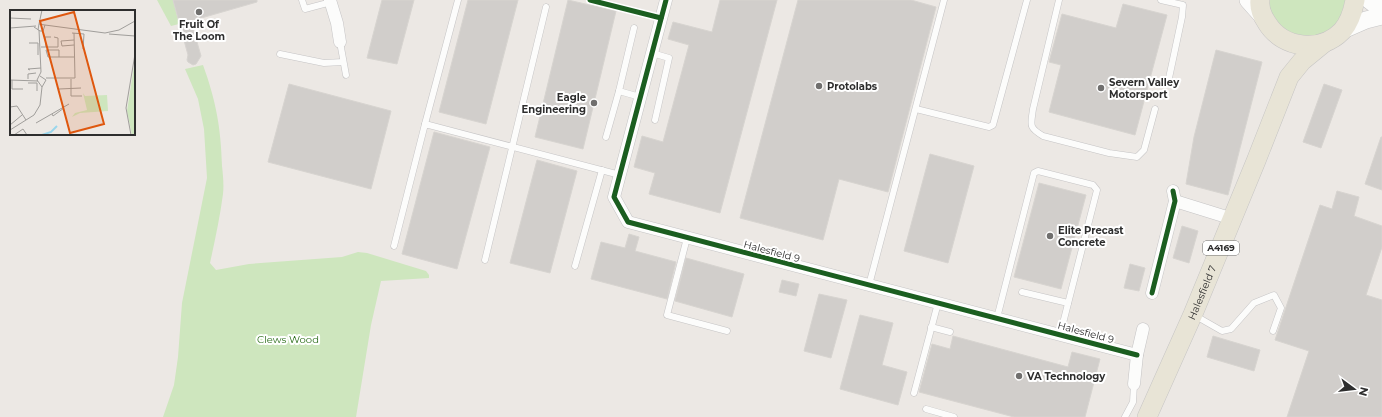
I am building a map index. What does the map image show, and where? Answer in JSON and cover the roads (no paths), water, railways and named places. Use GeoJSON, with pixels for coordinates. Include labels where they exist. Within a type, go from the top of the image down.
{"type":"FeatureCollection","features":[{"type":"Feature","properties":{"kind":"main road"},"geometry":{"type":"LineString","coordinates":[[1343,30],[1351,16],[1355,0]]}},
{"type":"Feature","properties":{"kind":"main road","name":"Halesfield 7"},"geometry":{"type":"LineString","coordinates":[[1262,9],[1269,27],[1276,34],[1286,54],[1289,77]]}},
{"type":"Feature","properties":{"kind":"main road","name":"Halesfield 7"},"geometry":{"type":"LineString","coordinates":[[1147,417],[1233,219],[1289,77],[1302,61],[1343,30]]}},
{"type":"Feature","properties":{"kind":"main road"},"geometry":{"type":"LineString","coordinates":[[1276,34],[1287,41],[1299,45],[1312,46],[1324,43]]}},
{"type":"Feature","properties":{"kind":"street","name":"Halesfield 9"},"geometry":{"type":"LineString","coordinates":[[666,0],[614,197],[628,222],[1137,355]]}},
{"type":"Feature","properties":{"kind":"street"},"geometry":{"type":"LineString","coordinates":[[1248,0],[1262,9]]}},
{"type":"Feature","properties":{"kind":"street"},"geometry":{"type":"LineString","coordinates":[[1369,0],[1382,10]]}},
{"type":"Feature","properties":{"kind":"street"},"geometry":{"type":"LineString","coordinates":[[330,1],[337,23],[340,42]]}},
{"type":"Feature","properties":{"kind":"street"},"geometry":{"type":"LineString","coordinates":[[1343,30],[1366,20],[1382,16]]}},
{"type":"Feature","properties":{"kind":"street"},"geometry":{"type":"LineString","coordinates":[[1152,293],[1174,196],[1233,219]]}},
{"type":"Feature","properties":{"kind":"street"},"geometry":{"type":"LineString","coordinates":[[1134,384],[1137,355],[1143,329]]}},
{"type":"Feature","properties":{"kind":"lane"},"geometry":{"type":"LineString","coordinates":[[302,0],[305,9],[330,1]]}},
{"type":"Feature","properties":{"kind":"lane"},"geometry":{"type":"LineString","coordinates":[[394,246],[458,0]]}},
{"type":"Feature","properties":{"kind":"lane"},"geometry":{"type":"LineString","coordinates":[[869,285],[944,0]]}},
{"type":"Feature","properties":{"kind":"lane"},"geometry":{"type":"LineString","coordinates":[[916,109],[989,126],[994,125],[1027,0]]}},
{"type":"Feature","properties":{"kind":"lane"},"geometry":{"type":"LineString","coordinates":[[1059,0],[1033,109],[1031,123],[1034,130],[1043,136],[1109,153],[1137,157],[1144,150],[1155,109]]}},
{"type":"Feature","properties":{"kind":"lane"},"geometry":{"type":"LineString","coordinates":[[1162,0],[1183,5],[1182,17],[1169,78]]}},
{"type":"Feature","properties":{"kind":"lane"},"geometry":{"type":"LineString","coordinates":[[485,260],[546,7]]}},
{"type":"Feature","properties":{"kind":"lane"},"geometry":{"type":"LineString","coordinates":[[606,137],[634,28]]}},
{"type":"Feature","properties":{"kind":"lane"},"geometry":{"type":"LineString","coordinates":[[340,42],[346,75]]}},
{"type":"Feature","properties":{"kind":"lane"},"geometry":{"type":"LineString","coordinates":[[652,53],[669,58],[655,120]]}},
{"type":"Feature","properties":{"kind":"lane"},"geometry":{"type":"LineString","coordinates":[[280,54],[324,63],[343,62]]}},
{"type":"Feature","properties":{"kind":"lane"},"geometry":{"type":"LineString","coordinates":[[619,91],[640,97]]}},
{"type":"Feature","properties":{"kind":"lane"},"geometry":{"type":"LineString","coordinates":[[425,124],[620,175]]}},
{"type":"Feature","properties":{"kind":"lane"},"geometry":{"type":"LineString","coordinates":[[575,266],[602,170]]}},
{"type":"Feature","properties":{"kind":"lane"},"geometry":{"type":"LineString","coordinates":[[997,318],[1032,177],[1036,171],[1093,185],[1097,190],[1060,335]]}},
{"type":"Feature","properties":{"kind":"lane"},"geometry":{"type":"LineString","coordinates":[[687,238],[667,315],[727,331]]}},
{"type":"Feature","properties":{"kind":"lane"},"geometry":{"type":"LineString","coordinates":[[1022,292],[1068,303]]}},
{"type":"Feature","properties":{"kind":"lane"},"geometry":{"type":"LineString","coordinates":[[1193,314],[1222,331],[1227,330],[1231,329],[1254,303],[1274,295],[1280,308],[1274,331]]}},
{"type":"Feature","properties":{"kind":"lane"},"geometry":{"type":"LineString","coordinates":[[914,393],[938,303]]}},
{"type":"Feature","properties":{"kind":"lane"},"geometry":{"type":"LineString","coordinates":[[931,327],[950,332]]}},
{"type":"Feature","properties":{"kind":"lane"},"geometry":{"type":"LineString","coordinates":[[1125,417],[1133,402],[1134,384]]}},
{"type":"Feature","properties":{"kind":"lane"},"geometry":{"type":"LineString","coordinates":[[926,409],[954,417]]}},
{"type":"Feature","properties":{"kind":"place","name":"Fruit Of The Loom"},"geometry":{"type":"Point","coordinates":[199,12]}},
{"type":"Feature","properties":{"kind":"place","name":"Protolabs"},"geometry":{"type":"Point","coordinates":[819,86]}},
{"type":"Feature","properties":{"kind":"place","name":"Severn Valley Motorsport"},"geometry":{"type":"Point","coordinates":[1101,88]}},
{"type":"Feature","properties":{"kind":"place","name":"Eagle Engineering"},"geometry":{"type":"Point","coordinates":[594,103]}},
{"type":"Feature","properties":{"kind":"place","name":"Elite Precast Concrete"},"geometry":{"type":"Point","coordinates":[1050,236]}},
{"type":"Feature","properties":{"kind":"place","name":"VA Technology"},"geometry":{"type":"Point","coordinates":[1019,376]}},
{"type":"Feature","properties":{"kind":"park label","name":"Clews Wood"},"geometry":{"type":"Point","coordinates":[288,339]}}]}
